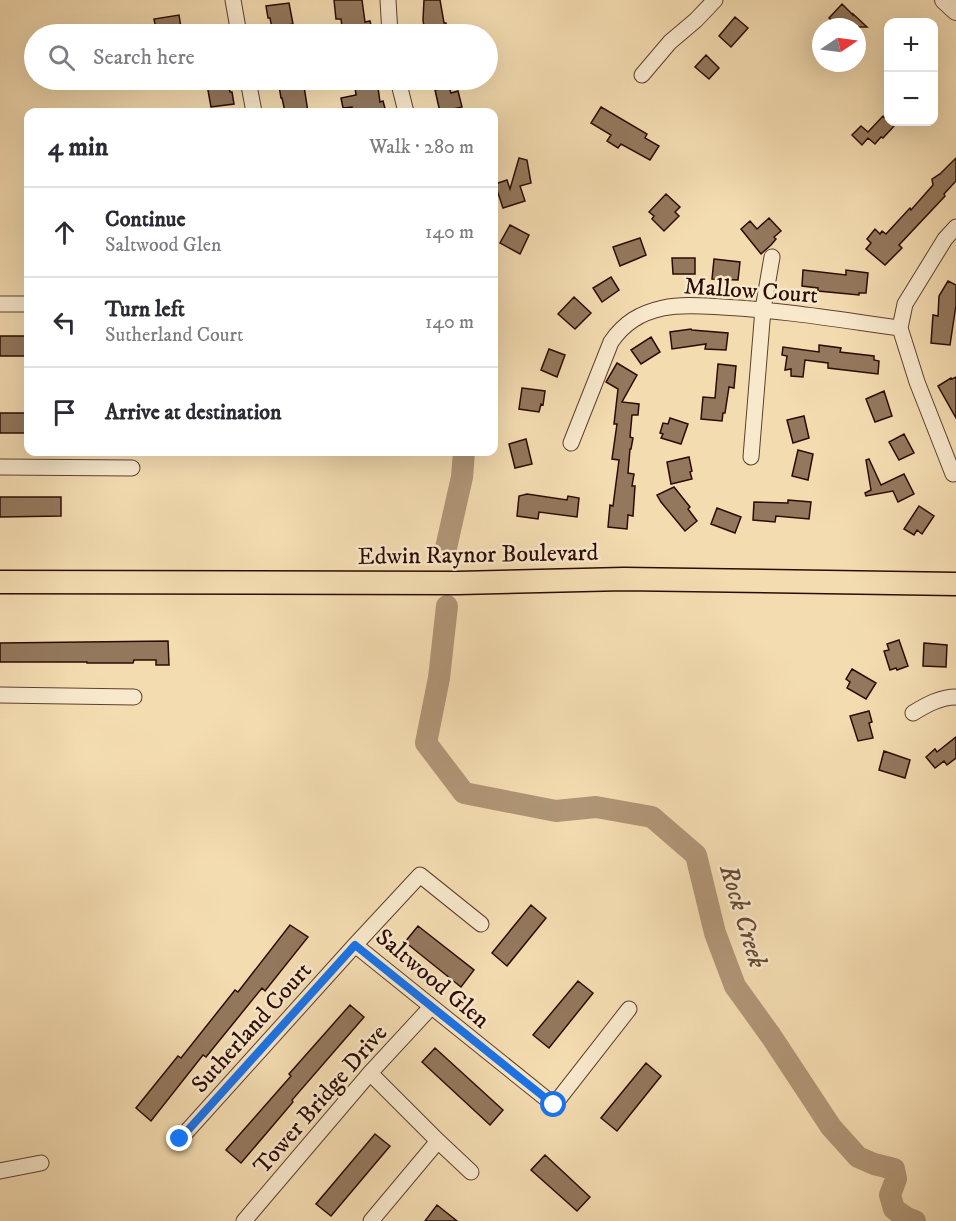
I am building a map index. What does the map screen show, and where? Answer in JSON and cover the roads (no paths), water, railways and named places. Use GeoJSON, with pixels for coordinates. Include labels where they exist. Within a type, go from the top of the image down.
{"type":"FeatureCollection","features":[{"type":"Feature","properties":{"kind":"main road","name":"Edwin Raynor Boulevard"},"geometry":{"type":"LineString","coordinates":[[0,582],[458,583],[624,579],[956,584]]}},
{"type":"Feature","properties":{"kind":"street"},"geometry":{"type":"LineString","coordinates":[[233,0],[238,24]]}},
{"type":"Feature","properties":{"kind":"street"},"geometry":{"type":"LineString","coordinates":[[388,0],[389,24]]}},
{"type":"Feature","properties":{"kind":"street"},"geometry":{"type":"LineString","coordinates":[[642,75],[670,42],[715,0]]}},
{"type":"Feature","properties":{"kind":"street"},"geometry":{"type":"LineString","coordinates":[[250,90],[253,108]]}},
{"type":"Feature","properties":{"kind":"street"},"geometry":{"type":"LineString","coordinates":[[400,90],[405,108]]}},
{"type":"Feature","properties":{"kind":"street"},"geometry":{"type":"LineString","coordinates":[[953,474],[917,382],[900,328],[905,304],[945,239],[956,227]]}},
{"type":"Feature","properties":{"kind":"street"},"geometry":{"type":"LineString","coordinates":[[751,457],[763,309],[772,257]]}},
{"type":"Feature","properties":{"kind":"street"},"geometry":{"type":"LineString","coordinates":[[0,304],[24,304]]}},
{"type":"Feature","properties":{"kind":"street","name":"Mallow Court"},"geometry":{"type":"LineString","coordinates":[[571,443],[610,342],[620,328],[638,317],[663,308],[684,305],[763,309],[900,328]]}},
{"type":"Feature","properties":{"kind":"street"},"geometry":{"type":"LineString","coordinates":[[0,467],[132,468]]}},
{"type":"Feature","properties":{"kind":"street"},"geometry":{"type":"LineString","coordinates":[[0,695],[134,697]]}},
{"type":"Feature","properties":{"kind":"street"},"geometry":{"type":"LineString","coordinates":[[913,713],[931,702],[956,697]]}},
{"type":"Feature","properties":{"kind":"street","name":"Saltwood Glen"},"geometry":{"type":"LineString","coordinates":[[481,924],[420,875],[355,945],[554,1105],[629,1009]]}},
{"type":"Feature","properties":{"kind":"street","name":"Sutherland Court"},"geometry":{"type":"LineString","coordinates":[[180,1139],[355,945]]}},
{"type":"Feature","properties":{"kind":"street","name":"Tower Bridge Drive"},"geometry":{"type":"LineString","coordinates":[[244,1221],[370,1073],[431,1007]]}},
{"type":"Feature","properties":{"kind":"street"},"geometry":{"type":"LineString","coordinates":[[370,1073],[471,1172]]}},
{"type":"Feature","properties":{"kind":"street"},"geometry":{"type":"LineString","coordinates":[[371,1221],[438,1141]]}},
{"type":"Feature","properties":{"kind":"street"},"geometry":{"type":"LineString","coordinates":[[0,1171],[41,1163]]}},
{"type":"Feature","properties":{"kind":"waterway","name":"Rock Creek"},"geometry":{"type":"LineString","coordinates":[[446,548],[462,477],[464,456]]}},
{"type":"Feature","properties":{"kind":"waterway","name":"Rock Creek"},"geometry":{"type":"LineString","coordinates":[[447,606],[439,678],[426,743],[464,793],[556,811],[596,807],[652,817],[696,855],[715,933],[735,986],[831,1127],[858,1157],[894,1169],[896,1179],[890,1195],[894,1209],[915,1221]]}}]}
